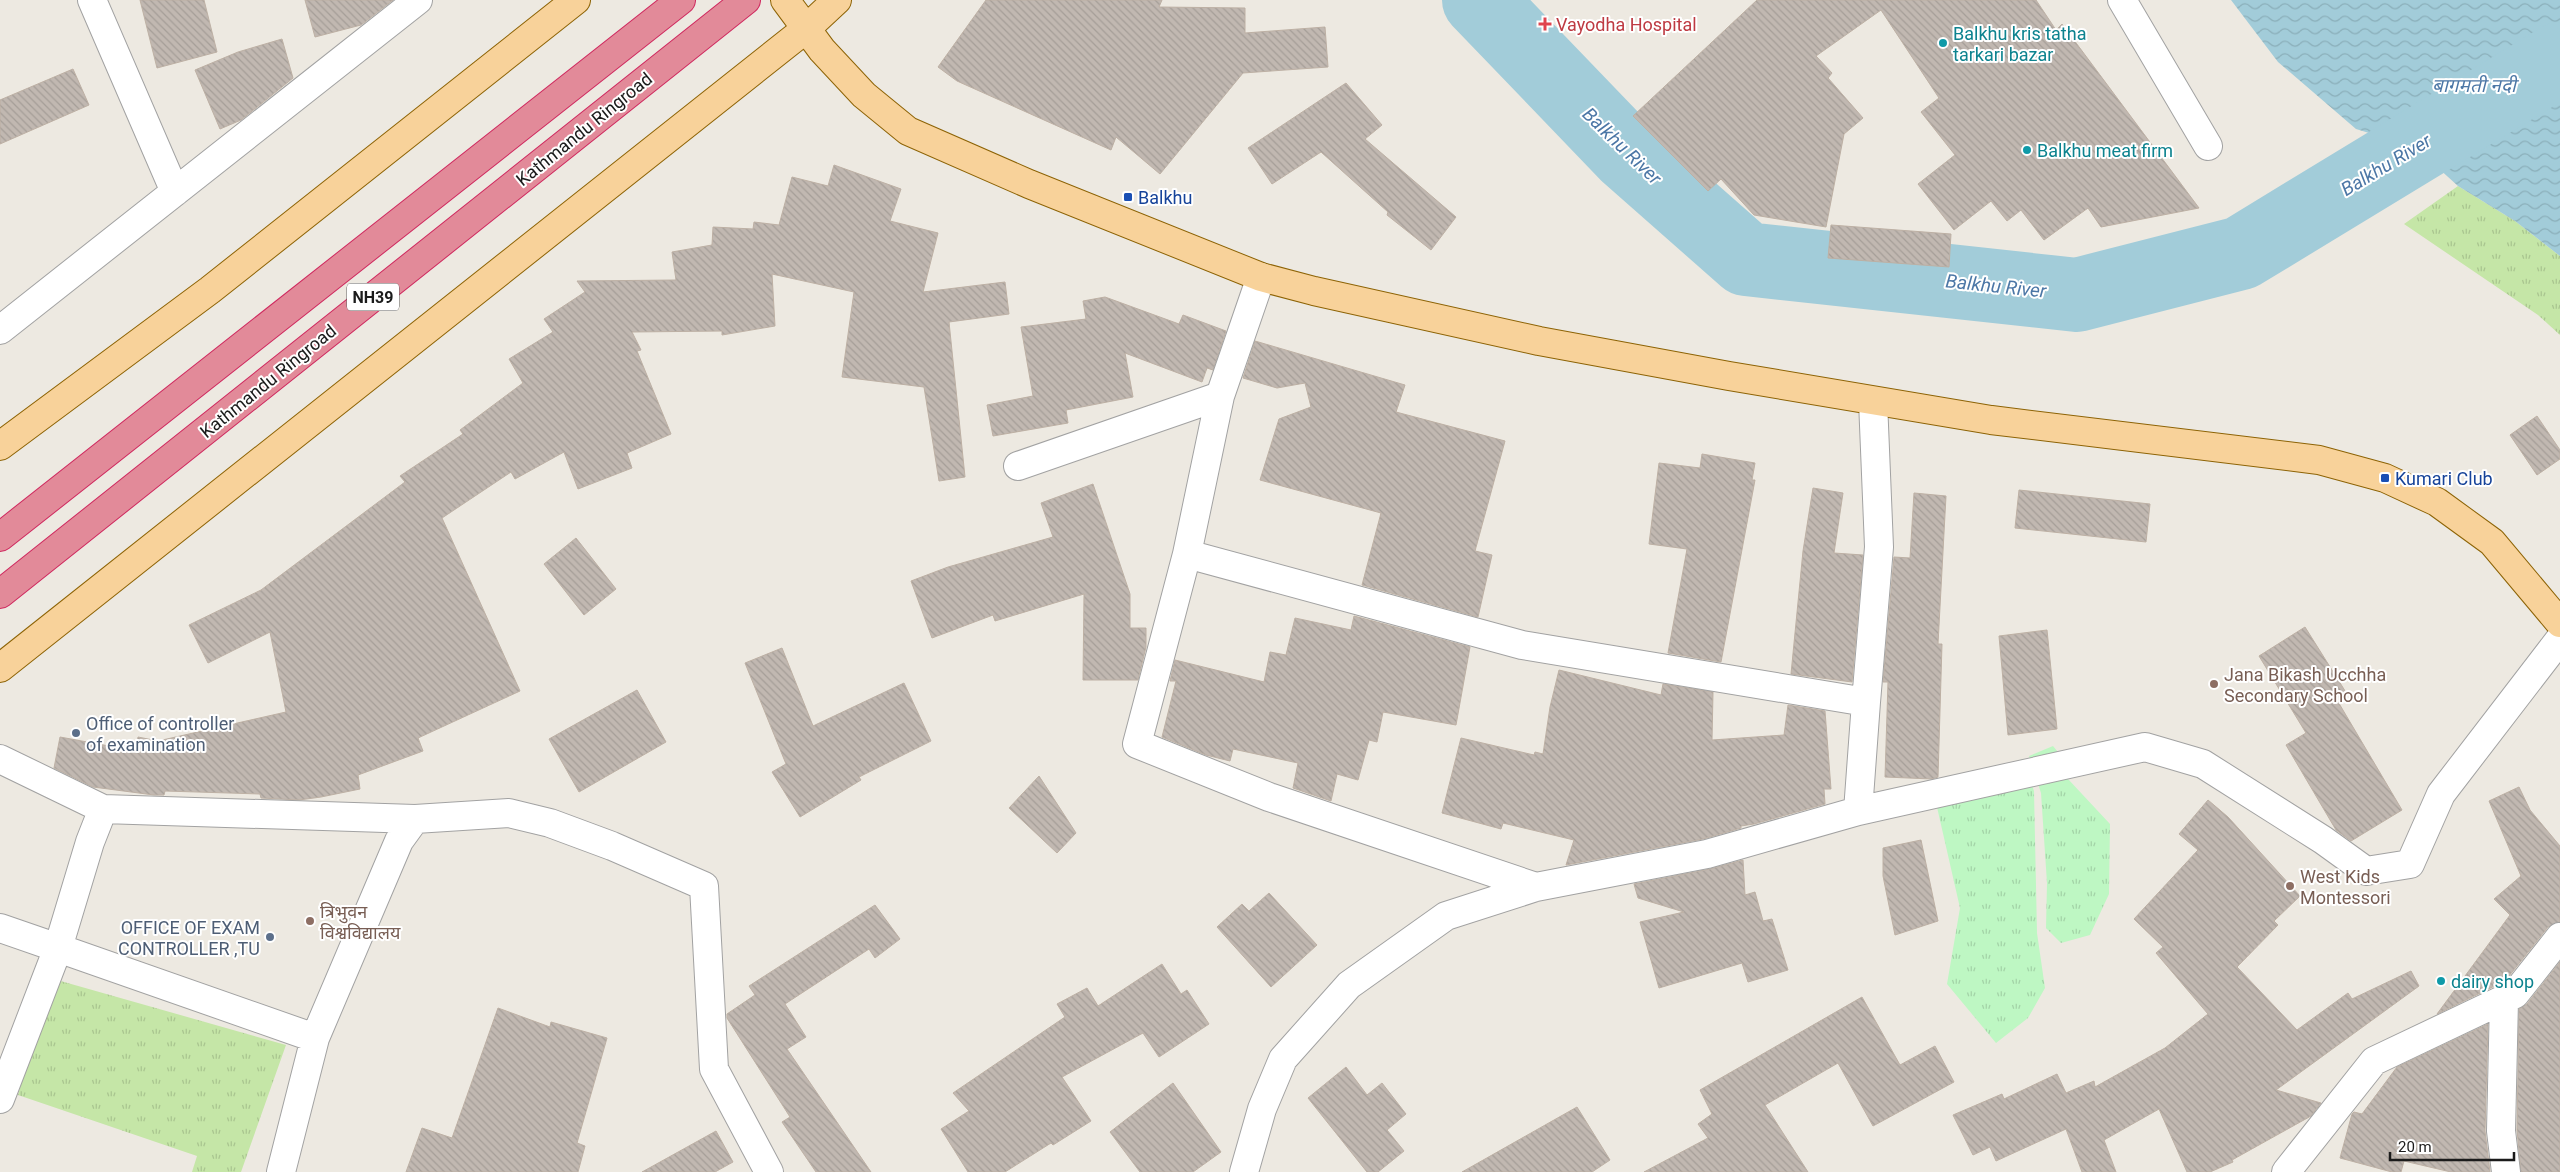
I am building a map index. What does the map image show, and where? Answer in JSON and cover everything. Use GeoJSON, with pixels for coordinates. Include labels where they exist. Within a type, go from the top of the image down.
{"type":"FeatureCollection","features":[{"type":"Feature","properties":{"kind":"highway","name":"NH39"},"geometry":{"type":"LineString","coordinates":[[0,537],[682,0]]}},
{"type":"Feature","properties":{"kind":"highway","name":"Kathmandu Ringroad"},"geometry":{"type":"LineString","coordinates":[[0,594],[746,0]]}},
{"type":"Feature","properties":{"kind":"main road"},"geometry":{"type":"LineString","coordinates":[[0,446],[210,290],[576,0]]}},
{"type":"Feature","properties":{"kind":"main road"},"geometry":{"type":"LineString","coordinates":[[785,0],[822,50],[864,95],[908,131],[1029,184],[1261,277],[1314,291],[1539,341],[1873,401],[1991,420],[2320,460],[2385,478],[2437,502],[2492,542],[2560,623]]}},
{"type":"Feature","properties":{"kind":"main road"},"geometry":{"type":"LineString","coordinates":[[0,668],[806,28],[837,0]]}},
{"type":"Feature","properties":{"kind":"street"},"geometry":{"type":"LineString","coordinates":[[92,0],[175,192]]}},
{"type":"Feature","properties":{"kind":"street"},"geometry":{"type":"LineString","coordinates":[[0,330],[418,0]]}},
{"type":"Feature","properties":{"kind":"street"},"geometry":{"type":"LineString","coordinates":[[2122,0],[2208,146]]}},
{"type":"Feature","properties":{"kind":"street"},"geometry":{"type":"LineString","coordinates":[[1261,277],[1220,396],[1187,554],[1137,744],[1269,797],[1536,887]]}},
{"type":"Feature","properties":{"kind":"street"},"geometry":{"type":"LineString","coordinates":[[1018,466],[1220,396]]}},
{"type":"Feature","properties":{"kind":"street"},"geometry":{"type":"LineString","coordinates":[[1858,811],[1879,548],[1873,401]]}},
{"type":"Feature","properties":{"kind":"street"},"geometry":{"type":"LineString","coordinates":[[1187,554],[1522,645],[1866,702]]}},
{"type":"Feature","properties":{"kind":"street"},"geometry":{"type":"LineString","coordinates":[[1244,1172],[1262,1108],[1282,1059],[1349,985],[1446,916],[1536,887],[1707,854],[1858,811],[2145,747],[2203,764],[2323,840],[2366,871],[2410,864],[2441,794],[2560,639]]}},
{"type":"Feature","properties":{"kind":"street"},"geometry":{"type":"LineString","coordinates":[[0,759],[103,810],[416,818],[509,813],[550,823],[612,846],[704,886],[714,1069],[768,1172]]}},
{"type":"Feature","properties":{"kind":"street"},"geometry":{"type":"LineString","coordinates":[[0,1099],[58,948],[90,842],[103,810]]}},
{"type":"Feature","properties":{"kind":"street"},"geometry":{"type":"LineString","coordinates":[[281,1172],[315,1038],[400,841],[416,818]]}},
{"type":"Feature","properties":{"kind":"street"},"geometry":{"type":"LineString","coordinates":[[0,928],[315,1038]]}},
{"type":"Feature","properties":{"kind":"street"},"geometry":{"type":"LineString","coordinates":[[2286,1172],[2374,1060],[2516,994],[2560,937]]}},
{"type":"Feature","properties":{"kind":"street"},"geometry":{"type":"LineString","coordinates":[[2504,1000],[2501,1131],[2506,1172]]}},
{"type":"Feature","properties":{"kind":"green space"},"geometry":{"type":"Polygon","coordinates":[[[2458,186],[2515,221],[2560,256],[2560,335],[2538,315],[2404,224],[2458,186]]]}},
{"type":"Feature","properties":{"kind":"green space"},"geometry":{"type":"Polygon","coordinates":[[[2053,746],[2067,763],[2068,779],[2110,824],[2109,894],[2090,935],[2061,943],[2046,928],[2047,883],[2041,793],[2029,756],[2053,746]]]}},
{"type":"Feature","properties":{"kind":"green space"},"geometry":{"type":"Polygon","coordinates":[[[2023,759],[2034,791],[2037,933],[2045,988],[2028,1018],[1996,1043],[1947,984],[1960,908],[1934,794],[2023,759]]]}},
{"type":"Feature","properties":{"kind":"green space"},"geometry":{"type":"Polygon","coordinates":[[[50,978],[286,1045],[241,1172],[192,1172],[197,1156],[18,1095],[50,978]]]}},
{"type":"Feature","properties":{"kind":"water","name":"बागमती नदी"},"geometry":{"type":"Polygon","coordinates":[[[2231,0],[2560,0],[2560,256],[2515,221],[2458,186],[2415,147],[2356,129],[2278,62],[2231,0]]]}},
{"type":"Feature","properties":{"kind":"building"},"geometry":{"type":"Polygon","coordinates":[[[140,0],[204,0],[217,52],[157,68],[140,0]]]}},
{"type":"Feature","properties":{"kind":"building"},"geometry":{"type":"Polygon","coordinates":[[[305,0],[393,0],[361,25],[315,37],[305,0]]]}},
{"type":"Feature","properties":{"kind":"building"},"geometry":{"type":"Polygon","coordinates":[[[986,0],[1162,0],[1159,7],[1245,8],[1245,33],[1325,27],[1328,67],[1243,73],[1160,174],[1116,137],[1111,150],[957,81],[938,67],[986,0]]]}},
{"type":"Feature","properties":{"kind":"building"},"geometry":{"type":"Polygon","coordinates":[[[1757,0],[2036,0],[2056,30],[2062,24],[2199,208],[2101,227],[2088,208],[2044,240],[2021,210],[2007,221],[1991,201],[1954,230],[1918,184],[1955,155],[1921,112],[1939,98],[1881,10],[1816,56],[1832,73],[1828,78],[1863,118],[1844,134],[1826,227],[1754,215],[1721,179],[1708,191],[1633,116],[1757,0]]]}},
{"type":"Feature","properties":{"kind":"building"},"geometry":{"type":"Polygon","coordinates":[[[282,39],[293,78],[241,120],[220,129],[195,70],[238,52],[282,39]]]}},
{"type":"Feature","properties":{"kind":"building"},"geometry":{"type":"Polygon","coordinates":[[[73,69],[89,105],[0,144],[0,100],[73,69]]]}},
{"type":"Feature","properties":{"kind":"building"},"geometry":{"type":"Polygon","coordinates":[[[1346,83],[1382,125],[1365,139],[1456,217],[1431,250],[1387,215],[1388,212],[1321,152],[1272,184],[1248,148],[1346,83]]]}},
{"type":"Feature","properties":{"kind":"building"},"geometry":{"type":"Polygon","coordinates":[[[834,165],[901,189],[890,221],[938,233],[923,292],[1005,282],[1009,314],[949,322],[965,477],[939,481],[924,387],[842,377],[854,292],[772,274],[775,326],[722,335],[722,331],[632,332],[641,350],[637,351],[671,434],[627,453],[632,468],[578,489],[564,452],[515,479],[511,472],[442,518],[520,691],[418,738],[423,751],[358,775],[360,789],[321,797],[299,800],[261,798],[260,794],[165,791],[164,795],[154,795],[93,787],[54,768],[60,737],[136,751],[138,737],[158,741],[286,712],[270,632],[208,663],[189,625],[261,590],[405,482],[400,476],[463,434],[460,430],[523,383],[509,359],[553,332],[544,319],[585,292],[577,281],[676,280],[672,252],[712,245],[713,227],[753,229],[754,222],[779,225],[792,177],[828,186],[834,165]]]}},
{"type":"Feature","properties":{"kind":"building"},"geometry":{"type":"Polygon","coordinates":[[[1831,225],[1951,234],[1949,267],[1828,258],[1831,225]]]}},
{"type":"Feature","properties":{"kind":"building"},"geometry":{"type":"Polygon","coordinates":[[[1105,297],[1179,324],[1183,315],[1226,331],[1213,370],[1207,368],[1202,382],[1125,353],[1133,397],[1066,410],[1068,423],[993,436],[987,405],[1033,396],[1021,327],[1086,319],[1083,301],[1105,297]]]}},
{"type":"Feature","properties":{"kind":"building"},"geometry":{"type":"Polygon","coordinates":[[[1255,341],[1405,385],[1396,412],[1505,441],[1475,551],[1492,555],[1478,617],[1362,585],[1381,513],[1260,480],[1279,419],[1311,407],[1305,383],[1277,388],[1243,378],[1255,341]]]}},
{"type":"Feature","properties":{"kind":"building"},"geometry":{"type":"Polygon","coordinates":[[[2537,416],[2560,450],[2560,459],[2537,475],[2510,435],[2537,416]]]}},
{"type":"Feature","properties":{"kind":"building"},"geometry":{"type":"Polygon","coordinates":[[[1702,454],[1755,463],[1752,480],[1755,480],[1721,662],[1668,653],[1687,549],[1649,544],[1659,463],[1700,468],[1702,454]]]}},
{"type":"Feature","properties":{"kind":"building"},"geometry":{"type":"Polygon","coordinates":[[[1093,484],[1130,594],[1130,628],[1146,628],[1146,647],[1138,680],[1083,680],[1084,594],[995,621],[993,615],[932,638],[911,581],[948,567],[1053,537],[1041,503],[1093,484]]]}},
{"type":"Feature","properties":{"kind":"building"},"geometry":{"type":"Polygon","coordinates":[[[1813,488],[1843,493],[1834,553],[1863,555],[1852,682],[1791,674],[1803,551],[1813,488]]]}},
{"type":"Feature","properties":{"kind":"building"},"geometry":{"type":"Polygon","coordinates":[[[2019,490],[2150,504],[2146,542],[2015,528],[2019,490]]]}},
{"type":"Feature","properties":{"kind":"building"},"geometry":{"type":"Polygon","coordinates":[[[1914,493],[1946,496],[1938,644],[1942,644],[1938,777],[1932,779],[1885,777],[1888,682],[1883,682],[1894,557],[1910,558],[1914,493]]]}},
{"type":"Feature","properties":{"kind":"building"},"geometry":{"type":"Polygon","coordinates":[[[576,538],[616,589],[584,615],[544,564],[576,538]]]}},
{"type":"Feature","properties":{"kind":"building"},"geometry":{"type":"Polygon","coordinates":[[[1354,616],[1470,647],[1456,725],[1383,712],[1377,742],[1369,740],[1358,780],[1337,774],[1331,801],[1293,788],[1298,763],[1233,749],[1230,761],[1206,755],[1162,737],[1176,681],[1170,681],[1175,660],[1264,682],[1270,652],[1286,655],[1295,618],[1351,630],[1354,616]]]}},
{"type":"Feature","properties":{"kind":"building"},"geometry":{"type":"Polygon","coordinates":[[[2305,627],[2347,694],[2337,700],[2402,810],[2351,841],[2336,830],[2286,745],[2306,733],[2259,656],[2305,627]]]}},
{"type":"Feature","properties":{"kind":"building"},"geometry":{"type":"Polygon","coordinates":[[[2047,630],[2057,729],[2008,735],[1999,636],[2047,630]]]}},
{"type":"Feature","properties":{"kind":"building"},"geometry":{"type":"Polygon","coordinates":[[[782,648],[813,726],[904,683],[931,741],[859,777],[861,780],[800,817],[772,772],[786,764],[745,663],[782,648]]]}},
{"type":"Feature","properties":{"kind":"building"},"geometry":{"type":"Polygon","coordinates":[[[1559,670],[1661,695],[1663,684],[1713,692],[1712,740],[1784,735],[1788,705],[1825,711],[1831,789],[1824,789],[1825,804],[1741,826],[1741,828],[1703,839],[1566,865],[1574,840],[1503,823],[1501,829],[1442,813],[1461,738],[1534,755],[1535,752],[1543,754],[1550,707],[1559,670]]]}},
{"type":"Feature","properties":{"kind":"building"},"geometry":{"type":"Polygon","coordinates":[[[637,690],[666,742],[579,792],[549,739],[637,690]]]}},
{"type":"Feature","properties":{"kind":"building"},"geometry":{"type":"Polygon","coordinates":[[[1039,776],[1076,833],[1057,853],[1009,808],[1039,776]]]}},
{"type":"Feature","properties":{"kind":"building"},"geometry":{"type":"Polygon","coordinates":[[[2519,787],[2530,810],[2560,846],[2560,922],[2548,927],[2505,981],[2437,1014],[2510,915],[2494,899],[2521,876],[2489,801],[2519,787]]]}},
{"type":"Feature","properties":{"kind":"building"},"geometry":{"type":"Polygon","coordinates":[[[2208,800],[2228,817],[2300,896],[2274,921],[2278,925],[2237,967],[2297,1030],[2348,993],[2352,999],[2411,971],[2419,986],[2276,1090],[2321,1103],[2311,1116],[2232,1160],[2233,1162],[2210,1172],[2187,1172],[2159,1109],[2104,1140],[2116,1172],[2082,1172],[2066,1129],[1996,1161],[1990,1147],[1973,1155],[1953,1115],[2002,1094],[2004,1099],[2057,1074],[2066,1093],[2094,1081],[2095,1087],[2165,1048],[2208,1014],[2156,953],[2163,947],[2134,919],[2198,850],[2179,834],[2208,800]]]}},
{"type":"Feature","properties":{"kind":"building"},"geometry":{"type":"Polygon","coordinates":[[[1921,840],[1938,921],[1895,935],[1883,876],[1883,848],[1921,840]]]}},
{"type":"Feature","properties":{"kind":"building"},"geometry":{"type":"Polygon","coordinates":[[[1743,860],[1745,895],[1755,892],[1763,921],[1772,919],[1788,970],[1748,982],[1742,963],[1659,988],[1640,922],[1684,912],[1638,898],[1634,884],[1710,869],[1743,860]]]}},
{"type":"Feature","properties":{"kind":"building"},"geometry":{"type":"Polygon","coordinates":[[[1269,893],[1317,945],[1271,987],[1217,927],[1242,904],[1249,911],[1269,893]]]}},
{"type":"Feature","properties":{"kind":"building"},"geometry":{"type":"Polygon","coordinates":[[[875,905],[900,939],[875,958],[869,949],[785,1004],[806,1037],[787,1049],[871,1172],[816,1172],[782,1122],[790,1117],[727,1018],[727,1014],[755,995],[749,986],[875,905]]]}},
{"type":"Feature","properties":{"kind":"building"},"geometry":{"type":"Polygon","coordinates":[[[2560,962],[2560,1172],[2521,1172],[2517,1130],[2519,1009],[2527,1004],[2560,962]]]}},
{"type":"Feature","properties":{"kind":"building"},"geometry":{"type":"Polygon","coordinates":[[[1162,964],[1181,994],[1187,990],[1209,1024],[1159,1057],[1143,1033],[1062,1077],[1091,1121],[1005,1172],[968,1172],[941,1129],[969,1111],[953,1093],[1065,1017],[1057,1004],[1087,988],[1098,1006],[1162,964]]]}},
{"type":"Feature","properties":{"kind":"building"},"geometry":{"type":"Polygon","coordinates":[[[1862,997],[1900,1065],[1935,1046],[1954,1082],[1873,1126],[1838,1063],[1765,1105],[1808,1172],[1644,1172],[1708,1138],[1698,1124],[1712,1114],[1700,1090],[1862,997]]]}},
{"type":"Feature","properties":{"kind":"building"},"geometry":{"type":"Polygon","coordinates":[[[498,1008],[550,1027],[551,1022],[607,1038],[577,1143],[585,1146],[578,1172],[406,1172],[422,1128],[452,1138],[498,1008]]]}},
{"type":"Feature","properties":{"kind":"building"},"geometry":{"type":"Polygon","coordinates":[[[2488,1024],[2485,1131],[2490,1172],[2451,1172],[2404,1161],[2401,1172],[2392,1172],[2340,1158],[2352,1114],[2354,1112],[2362,1114],[2397,1067],[2488,1024]]]}},
{"type":"Feature","properties":{"kind":"building"},"geometry":{"type":"Polygon","coordinates":[[[1346,1067],[1367,1095],[1382,1083],[1406,1114],[1387,1130],[1404,1151],[1378,1172],[1367,1172],[1308,1098],[1346,1067]]]}},
{"type":"Feature","properties":{"kind":"building"},"geometry":{"type":"Polygon","coordinates":[[[1173,1083],[1221,1152],[1193,1172],[1140,1172],[1110,1132],[1173,1083]]]}},
{"type":"Feature","properties":{"kind":"building"},"geometry":{"type":"Polygon","coordinates":[[[1577,1107],[1610,1160],[1592,1172],[1462,1172],[1577,1107]]]}},
{"type":"Feature","properties":{"kind":"building"},"geometry":{"type":"Polygon","coordinates":[[[716,1131],[733,1162],[715,1172],[642,1172],[716,1131]]]}},
{"type":"Feature","properties":{"kind":"waterway","name":"Balkhu River"},"geometry":{"type":"LineString","coordinates":[[1479,0],[1628,155],[1746,259],[2077,295],[2241,253],[2560,59]]}},
{"type":"Feature","properties":{"kind":"place","name":"Vayodha Hospital"},"geometry":{"type":"Point","coordinates":[1545,24]}},
{"type":"Feature","properties":{"kind":"place","name":"Balkhu kris tatha tarkari bazar"},"geometry":{"type":"Point","coordinates":[1943,43]}},
{"type":"Feature","properties":{"kind":"place","name":"Balkhu meat firm"},"geometry":{"type":"Point","coordinates":[2027,150]}},
{"type":"Feature","properties":{"kind":"place","name":"Balkhu"},"geometry":{"type":"Point","coordinates":[1128,197]}},
{"type":"Feature","properties":{"kind":"place","name":"Kumari Club"},"geometry":{"type":"Point","coordinates":[2385,478]}},
{"type":"Feature","properties":{"kind":"place","name":"Jana Bikash Ucchha Secondary School"},"geometry":{"type":"Point","coordinates":[2214,684]}},
{"type":"Feature","properties":{"kind":"place","name":"Office of controller of examination"},"geometry":{"type":"Point","coordinates":[76,733]}},
{"type":"Feature","properties":{"kind":"place","name":"West Kids Montessori"},"geometry":{"type":"Point","coordinates":[2290,886]}},
{"type":"Feature","properties":{"kind":"place","name":"त्रिभुवन विश्वविद्यालय"},"geometry":{"type":"Point","coordinates":[310,921]}},
{"type":"Feature","properties":{"kind":"place","name":"OFFICE OF EXAM CONTROLLER ,TU"},"geometry":{"type":"Point","coordinates":[270,937]}},
{"type":"Feature","properties":{"kind":"place","name":"dairy shop"},"geometry":{"type":"Point","coordinates":[2441,981]}}]}
